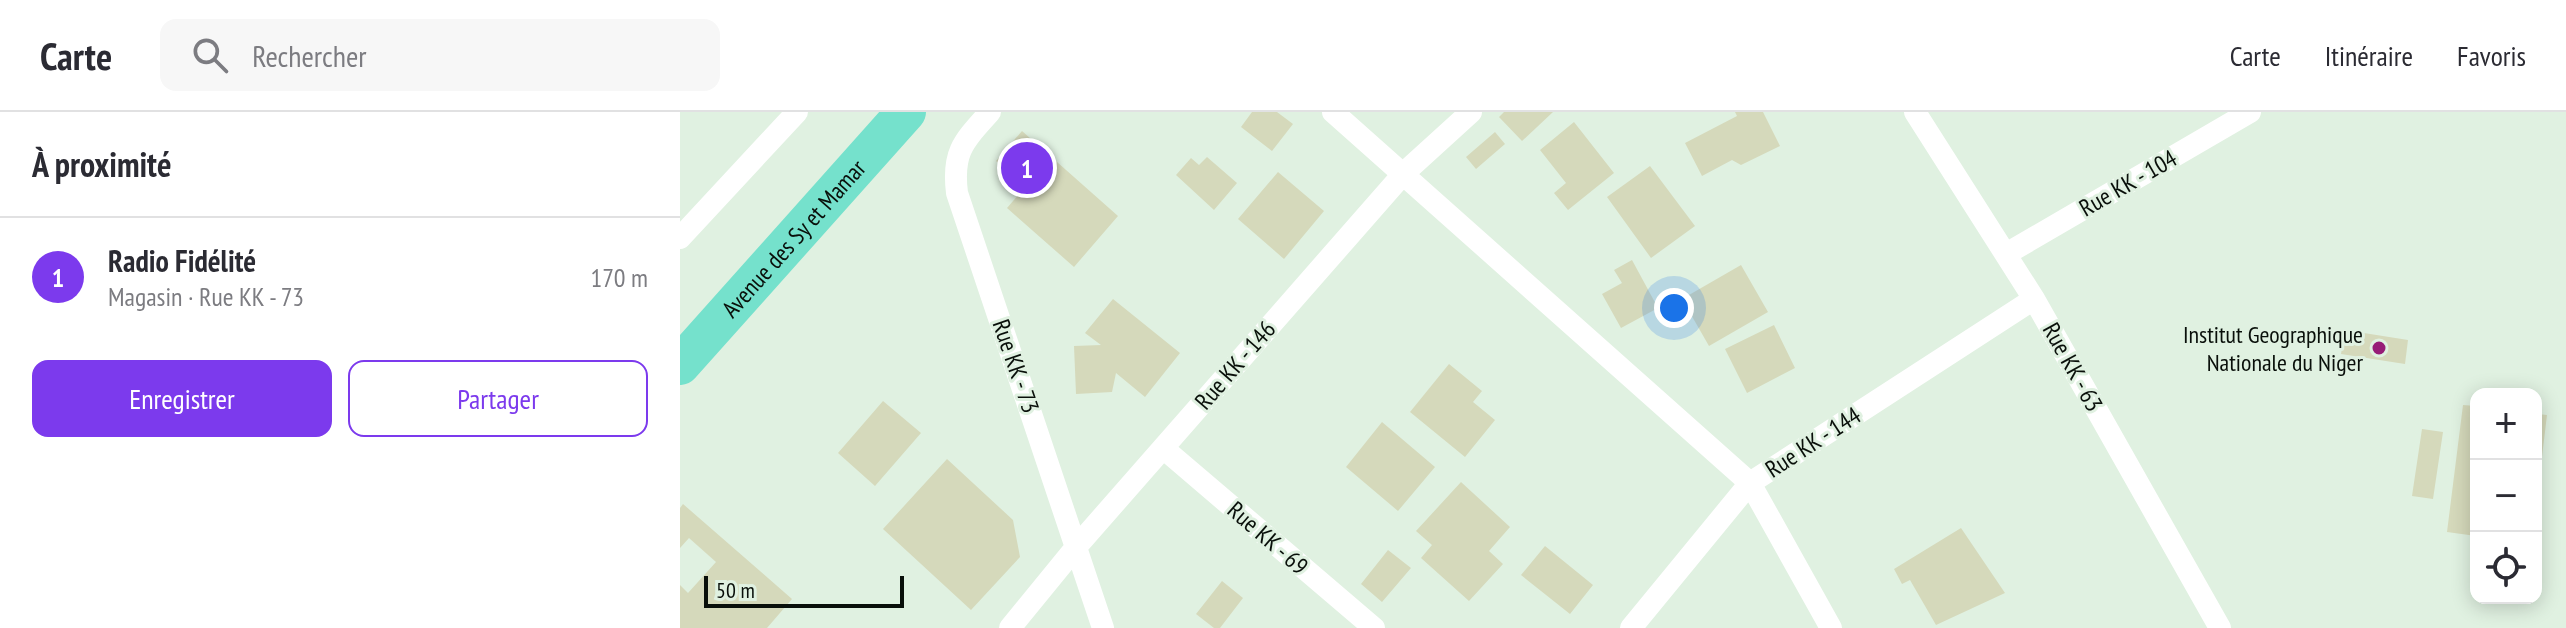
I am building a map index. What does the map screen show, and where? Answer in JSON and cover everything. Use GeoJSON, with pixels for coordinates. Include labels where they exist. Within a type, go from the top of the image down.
{"type":"FeatureCollection","features":[{"type":"Feature","properties":{"kind":"highway","name":"Avenue des Sy et Mamar"},"geometry":{"type":"LineString","coordinates":[[680,365],[906,112]]}},
{"type":"Feature","properties":{"kind":"street"},"geometry":{"type":"LineString","coordinates":[[680,238],[797,112]]}},
{"type":"Feature","properties":{"kind":"street","name":"Rue KK - 73"},"geometry":{"type":"LineString","coordinates":[[990,112],[967,138],[953,165],[957,193],[1103,628]]}},
{"type":"Feature","properties":{"kind":"street"},"geometry":{"type":"LineString","coordinates":[[1333,112],[1750,483],[1831,628]]}},
{"type":"Feature","properties":{"kind":"street","name":"Rue KK - 146"},"geometry":{"type":"LineString","coordinates":[[1010,628],[1077,546],[1404,173],[1471,112]]}},
{"type":"Feature","properties":{"kind":"street","name":"Rue KK - 63"},"geometry":{"type":"LineString","coordinates":[[1915,112],[2034,299],[2220,628]]}},
{"type":"Feature","properties":{"kind":"street","name":"Rue KK - 104"},"geometry":{"type":"LineString","coordinates":[[2006,254],[2250,112]]}},
{"type":"Feature","properties":{"kind":"street","name":"Rue KK - 144"},"geometry":{"type":"LineString","coordinates":[[1631,628],[1750,483],[2034,299]]}},
{"type":"Feature","properties":{"kind":"street","name":"Rue KK - 69"},"geometry":{"type":"LineString","coordinates":[[1163,448],[1374,628]]}},
{"type":"Feature","properties":{"kind":"building"},"geometry":{"type":"Polygon","coordinates":[[[1252,112],[1277,112],[1293,124],[1272,151],[1241,127],[1252,112]]]}},
{"type":"Feature","properties":{"kind":"building"},"geometry":{"type":"Polygon","coordinates":[[[1504,112],[1553,112],[1522,141],[1499,117],[1504,112]]]}},
{"type":"Feature","properties":{"kind":"building"},"geometry":{"type":"Polygon","coordinates":[[[1735,112],[1763,112],[1780,146],[1741,165],[1732,160],[1702,176],[1685,143],[1737,116],[1735,112]]]}},
{"type":"Feature","properties":{"kind":"building"},"geometry":{"type":"Polygon","coordinates":[[[1574,122],[1614,173],[1568,210],[1554,193],[1566,183],[1540,150],[1574,122]]]}},
{"type":"Feature","properties":{"kind":"building"},"geometry":{"type":"Polygon","coordinates":[[[1022,131],[1118,216],[1074,267],[1007,208],[1025,187],[996,161],[1022,131]]]}},
{"type":"Feature","properties":{"kind":"building"},"geometry":{"type":"Polygon","coordinates":[[[1495,132],[1505,144],[1476,169],[1466,157],[1495,132]]]}},
{"type":"Feature","properties":{"kind":"building"},"geometry":{"type":"Polygon","coordinates":[[[1207,157],[1237,183],[1214,210],[1176,175],[1191,158],[1199,165],[1207,157]]]}},
{"type":"Feature","properties":{"kind":"building"},"geometry":{"type":"Polygon","coordinates":[[[1650,166],[1695,226],[1651,258],[1607,197],[1650,166]]]}},
{"type":"Feature","properties":{"kind":"building"},"geometry":{"type":"Polygon","coordinates":[[[1278,172],[1324,211],[1284,259],[1238,219],[1278,172]]]}},
{"type":"Feature","properties":{"kind":"building"},"geometry":{"type":"Polygon","coordinates":[[[1632,260],[1658,308],[1621,328],[1602,294],[1622,283],[1614,270],[1632,260]]]}},
{"type":"Feature","properties":{"kind":"building"},"geometry":{"type":"Polygon","coordinates":[[[1741,265],[1768,312],[1709,346],[1682,299],[1741,265]]]}},
{"type":"Feature","properties":{"kind":"building"},"geometry":{"type":"Polygon","coordinates":[[[1113,299],[1180,353],[1145,397],[1116,373],[1112,392],[1076,394],[1074,346],[1101,345],[1085,333],[1113,299]]]}},
{"type":"Feature","properties":{"kind":"building"},"geometry":{"type":"Polygon","coordinates":[[[1774,325],[1795,368],[1747,393],[1725,349],[1774,325]]]}},
{"type":"Feature","properties":{"kind":"building"},"geometry":{"type":"Polygon","coordinates":[[[2345,330],[2408,340],[2405,364],[2341,354],[2345,330]]]}},
{"type":"Feature","properties":{"kind":"building"},"geometry":{"type":"Polygon","coordinates":[[[1449,364],[1482,391],[1473,402],[1495,420],[1465,457],[1410,412],[1449,364]]]}},
{"type":"Feature","properties":{"kind":"building"},"geometry":{"type":"Polygon","coordinates":[[[883,401],[921,433],[875,486],[838,453],[883,401]]]}},
{"type":"Feature","properties":{"kind":"building"},"geometry":{"type":"Polygon","coordinates":[[[2463,405],[2470,406],[2470,535],[2447,532],[2463,405]]]}},
{"type":"Feature","properties":{"kind":"building"},"geometry":{"type":"Polygon","coordinates":[[[2542,415],[2547,415],[2542,457],[2542,415]]]}},
{"type":"Feature","properties":{"kind":"building"},"geometry":{"type":"Polygon","coordinates":[[[1382,422],[1435,467],[1398,511],[1346,467],[1382,422]]]}},
{"type":"Feature","properties":{"kind":"building"},"geometry":{"type":"Polygon","coordinates":[[[2422,429],[2443,432],[2433,499],[2412,496],[2422,429]]]}},
{"type":"Feature","properties":{"kind":"building"},"geometry":{"type":"Polygon","coordinates":[[[947,459],[1013,520],[1020,557],[971,610],[883,529],[947,459]]]}},
{"type":"Feature","properties":{"kind":"building"},"geometry":{"type":"Polygon","coordinates":[[[1461,482],[1510,527],[1489,551],[1503,564],[1469,601],[1421,558],[1432,545],[1416,531],[1461,482]]]}},
{"type":"Feature","properties":{"kind":"building"},"geometry":{"type":"Polygon","coordinates":[[[683,504],[792,599],[767,628],[680,628],[680,585],[688,593],[716,562],[689,538],[680,548],[680,508],[683,504]]]}},
{"type":"Feature","properties":{"kind":"building"},"geometry":{"type":"Polygon","coordinates":[[[1961,528],[2005,593],[1936,625],[1910,580],[1902,584],[1894,569],[1961,528]]]}},
{"type":"Feature","properties":{"kind":"building"},"geometry":{"type":"Polygon","coordinates":[[[1545,546],[1593,585],[1570,614],[1521,575],[1545,546]]]}},
{"type":"Feature","properties":{"kind":"building"},"geometry":{"type":"Polygon","coordinates":[[[1388,550],[1411,568],[1382,602],[1361,584],[1388,550]]]}},
{"type":"Feature","properties":{"kind":"building"},"geometry":{"type":"Polygon","coordinates":[[[1222,581],[1243,598],[1220,628],[1214,628],[1196,614],[1222,581]]]}},
{"type":"Feature","properties":{"kind":"place","name":"Radio Fidélité"},"geometry":{"type":"Point","coordinates":[1027,168]}},
{"type":"Feature","properties":{"kind":"place","name":"Institut Geographique Nationale du Niger"},"geometry":{"type":"Point","coordinates":[2379,348]}}]}
